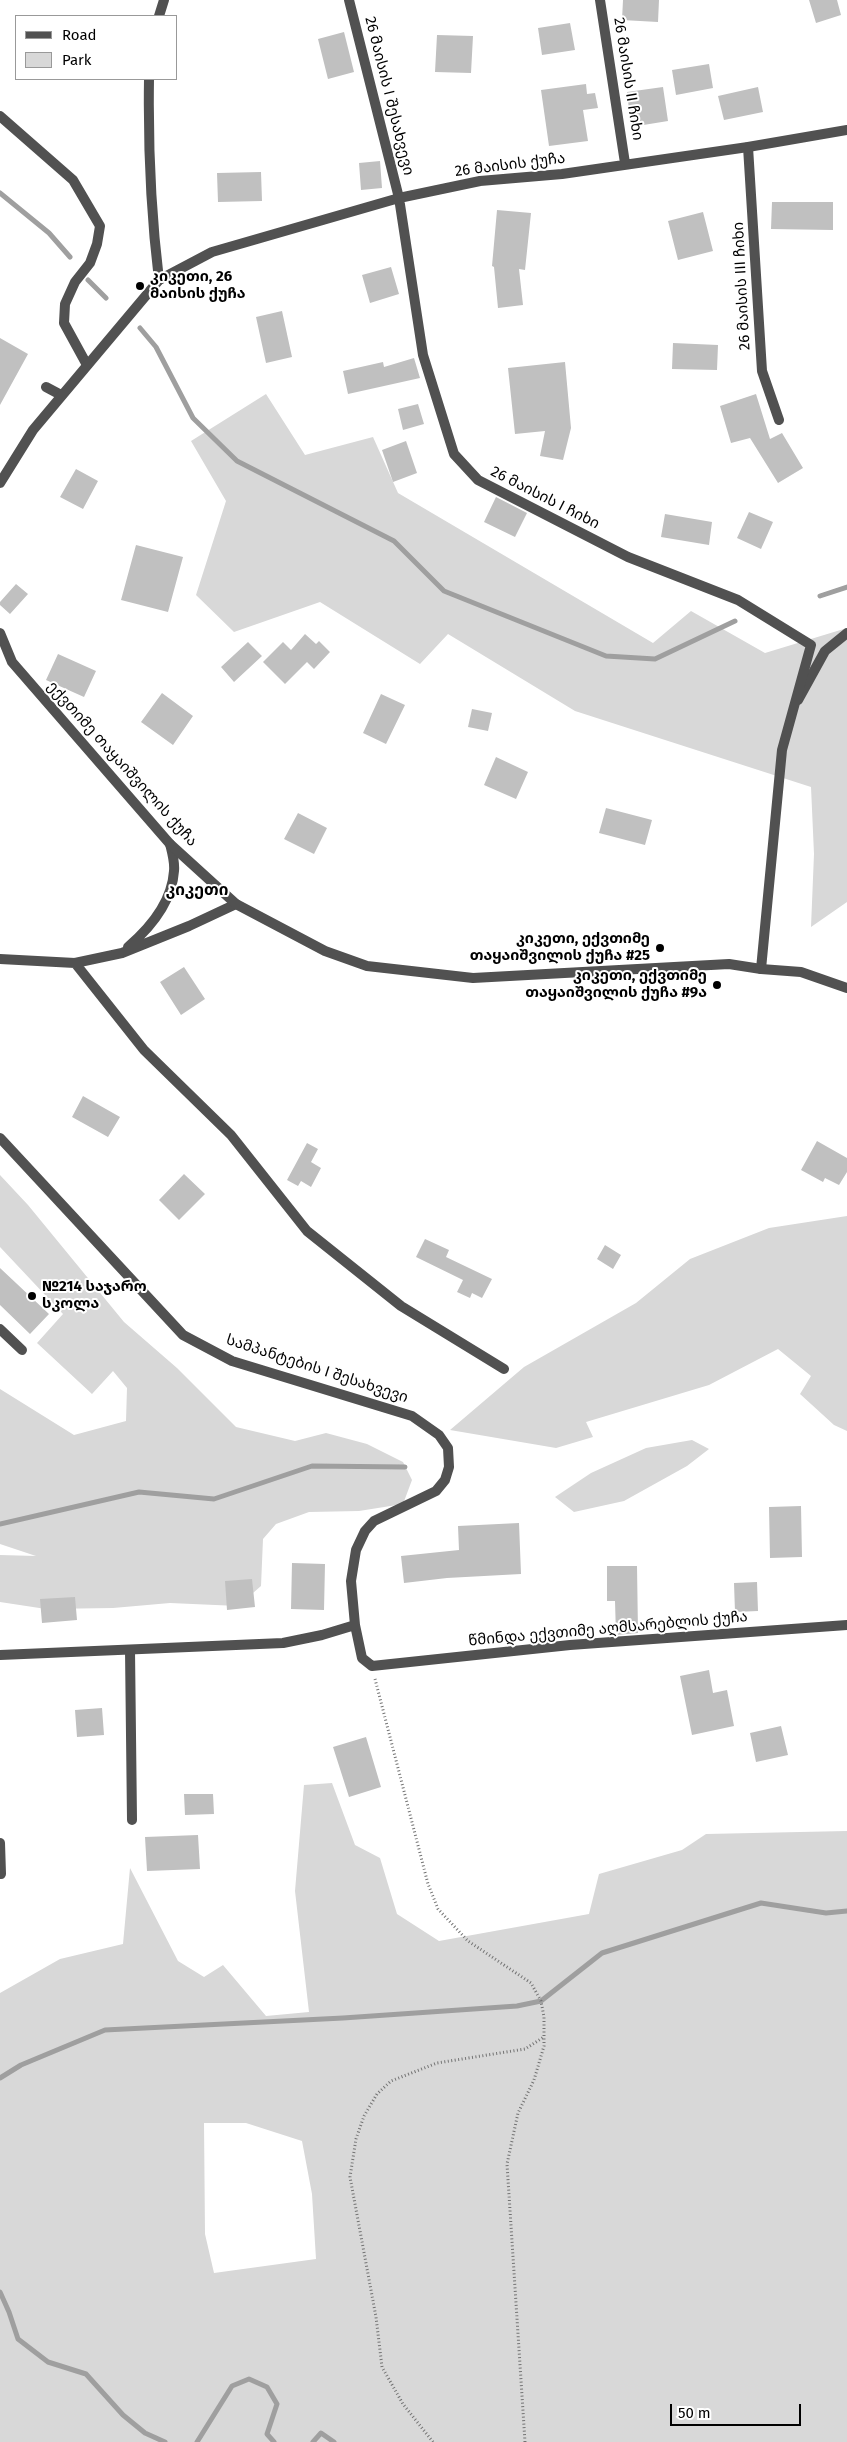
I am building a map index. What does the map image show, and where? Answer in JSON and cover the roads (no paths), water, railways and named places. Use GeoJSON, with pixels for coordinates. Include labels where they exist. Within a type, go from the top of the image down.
{"type":"FeatureCollection","features":[{"type":"Feature","properties":{"kind":"street"},"geometry":{"type":"LineString","coordinates":[[159,15],[164,0]]}},
{"type":"Feature","properties":{"kind":"street","name":"26 მაისის I შესახვევი"},"geometry":{"type":"LineString","coordinates":[[349,0],[399,198]]}},
{"type":"Feature","properties":{"kind":"street","name":"26 მაისის II ჩიხი"},"geometry":{"type":"LineString","coordinates":[[600,0],[625,163]]}},
{"type":"Feature","properties":{"kind":"street"},"geometry":{"type":"LineString","coordinates":[[0,483],[32,430],[158,280],[153,231],[148,115],[149,80]]}},
{"type":"Feature","properties":{"kind":"street"},"geometry":{"type":"LineString","coordinates":[[0,116],[73,180],[100,226],[97,244],[90,263],[75,282],[65,304],[64,323],[87,365]]}},
{"type":"Feature","properties":{"kind":"street","name":"26 მაისის ქუჩა"},"geometry":{"type":"LineString","coordinates":[[158,280],[212,252],[399,198],[480,181],[562,174],[625,163],[748,147],[847,130]]}},
{"type":"Feature","properties":{"kind":"street","name":"26 მაისის III ჩიხი"},"geometry":{"type":"LineString","coordinates":[[748,147],[762,372],[779,420]]}},
{"type":"Feature","properties":{"kind":"street","name":"26 მაისის I ჩიხი"},"geometry":{"type":"LineString","coordinates":[[399,198],[423,355],[454,454],[478,480],[628,557],[738,600],[811,645],[793,708]]}},
{"type":"Feature","properties":{"kind":"street"},"geometry":{"type":"LineString","coordinates":[[46,387],[61,395]]}},
{"type":"Feature","properties":{"kind":"street","name":"ექვთიმე თაყაიშვილის ქუჩა"},"geometry":{"type":"LineString","coordinates":[[0,633],[12,662],[170,844],[236,904],[326,951],[367,966],[473,978],[729,964],[801,972],[847,988]]}},
{"type":"Feature","properties":{"kind":"street"},"geometry":{"type":"LineString","coordinates":[[761,969],[782,750],[793,708],[825,651],[847,633]]}},
{"type":"Feature","properties":{"kind":"street"},"geometry":{"type":"LineString","coordinates":[[122,953],[143,935],[164,907],[174,871],[170,844]]}},
{"type":"Feature","properties":{"kind":"street"},"geometry":{"type":"LineString","coordinates":[[0,959],[75,963],[122,953],[189,926],[236,904]]}},
{"type":"Feature","properties":{"kind":"street"},"geometry":{"type":"LineString","coordinates":[[75,963],[144,1050],[231,1135],[307,1231],[401,1306],[504,1369]]}},
{"type":"Feature","properties":{"kind":"street","name":"სამპანტების I შესახვევი"},"geometry":{"type":"LineString","coordinates":[[0,1138],[183,1335],[232,1361],[412,1416],[439,1434],[448,1448],[449,1468],[445,1480],[436,1492],[374,1521],[365,1531],[356,1550],[351,1581],[355,1625],[362,1658],[372,1666]]}},
{"type":"Feature","properties":{"kind":"street"},"geometry":{"type":"LineString","coordinates":[[0,1329],[22,1350]]}},
{"type":"Feature","properties":{"kind":"street"},"geometry":{"type":"LineString","coordinates":[[0,1655],[283,1643],[322,1635],[355,1625]]}},
{"type":"Feature","properties":{"kind":"street","name":"წმინდა ექვთიმე აღმსარებლის ქუჩა"},"geometry":{"type":"LineString","coordinates":[[372,1666],[570,1645],[847,1625]]}},
{"type":"Feature","properties":{"kind":"street"},"geometry":{"type":"LineString","coordinates":[[130,1650],[132,1820]]}},
{"type":"Feature","properties":{"kind":"street"},"geometry":{"type":"LineString","coordinates":[[0,1844],[1,1874]]}},
{"type":"Feature","properties":{"kind":"waterway"},"geometry":{"type":"LineString","coordinates":[[0,193],[49,233],[70,257]]}},
{"type":"Feature","properties":{"kind":"waterway"},"geometry":{"type":"LineString","coordinates":[[88,280],[106,298]]}},
{"type":"Feature","properties":{"kind":"waterway"},"geometry":{"type":"LineString","coordinates":[[140,328],[156,347],[193,418],[237,461],[394,541],[444,591],[606,656],[655,659],[735,621]]}},
{"type":"Feature","properties":{"kind":"waterway"},"geometry":{"type":"LineString","coordinates":[[820,596],[847,587]]}},
{"type":"Feature","properties":{"kind":"waterway"},"geometry":{"type":"LineString","coordinates":[[0,1524],[139,1492],[214,1499],[312,1466],[405,1467]]}},
{"type":"Feature","properties":{"kind":"waterway"},"geometry":{"type":"LineString","coordinates":[[0,2078],[21,2065],[105,2030],[343,2018],[517,2006],[541,2001],[602,1953],[761,1903],[826,1913],[847,1911]]}},
{"type":"Feature","properties":{"kind":"waterway"},"geometry":{"type":"LineString","coordinates":[[0,2292],[18,2339],[48,2362],[86,2374],[123,2415],[145,2433],[165,2442]]}},
{"type":"Feature","properties":{"kind":"waterway"},"geometry":{"type":"LineString","coordinates":[[197,2442],[232,2386],[249,2379],[267,2387],[277,2404],[267,2434],[274,2442]]}},
{"type":"Feature","properties":{"kind":"waterway"},"geometry":{"type":"LineString","coordinates":[[313,2442],[321,2433],[334,2442]]}},
{"type":"Feature","properties":{"kind":"place","name":"კიკეთი, 26 მაისის ქუჩა"},"geometry":{"type":"Point","coordinates":[140,286]}},
{"type":"Feature","properties":{"kind":"place","name":"კიკეთი, ექვთიმე თაყაიშვილის ქუჩა #25"},"geometry":{"type":"Point","coordinates":[660,948]}},
{"type":"Feature","properties":{"kind":"place","name":"კიკეთი, ექვთიმე თაყაიშვილის ქუჩა #9ა"},"geometry":{"type":"Point","coordinates":[717,985]}},
{"type":"Feature","properties":{"kind":"place","name":"№214 საჯარო სკოლა"},"geometry":{"type":"Point","coordinates":[32,1296]}},
{"type":"Feature","properties":{"kind":"district","name":"კიკეთი"},"geometry":{"type":"Point","coordinates":[197,891]}}]}
